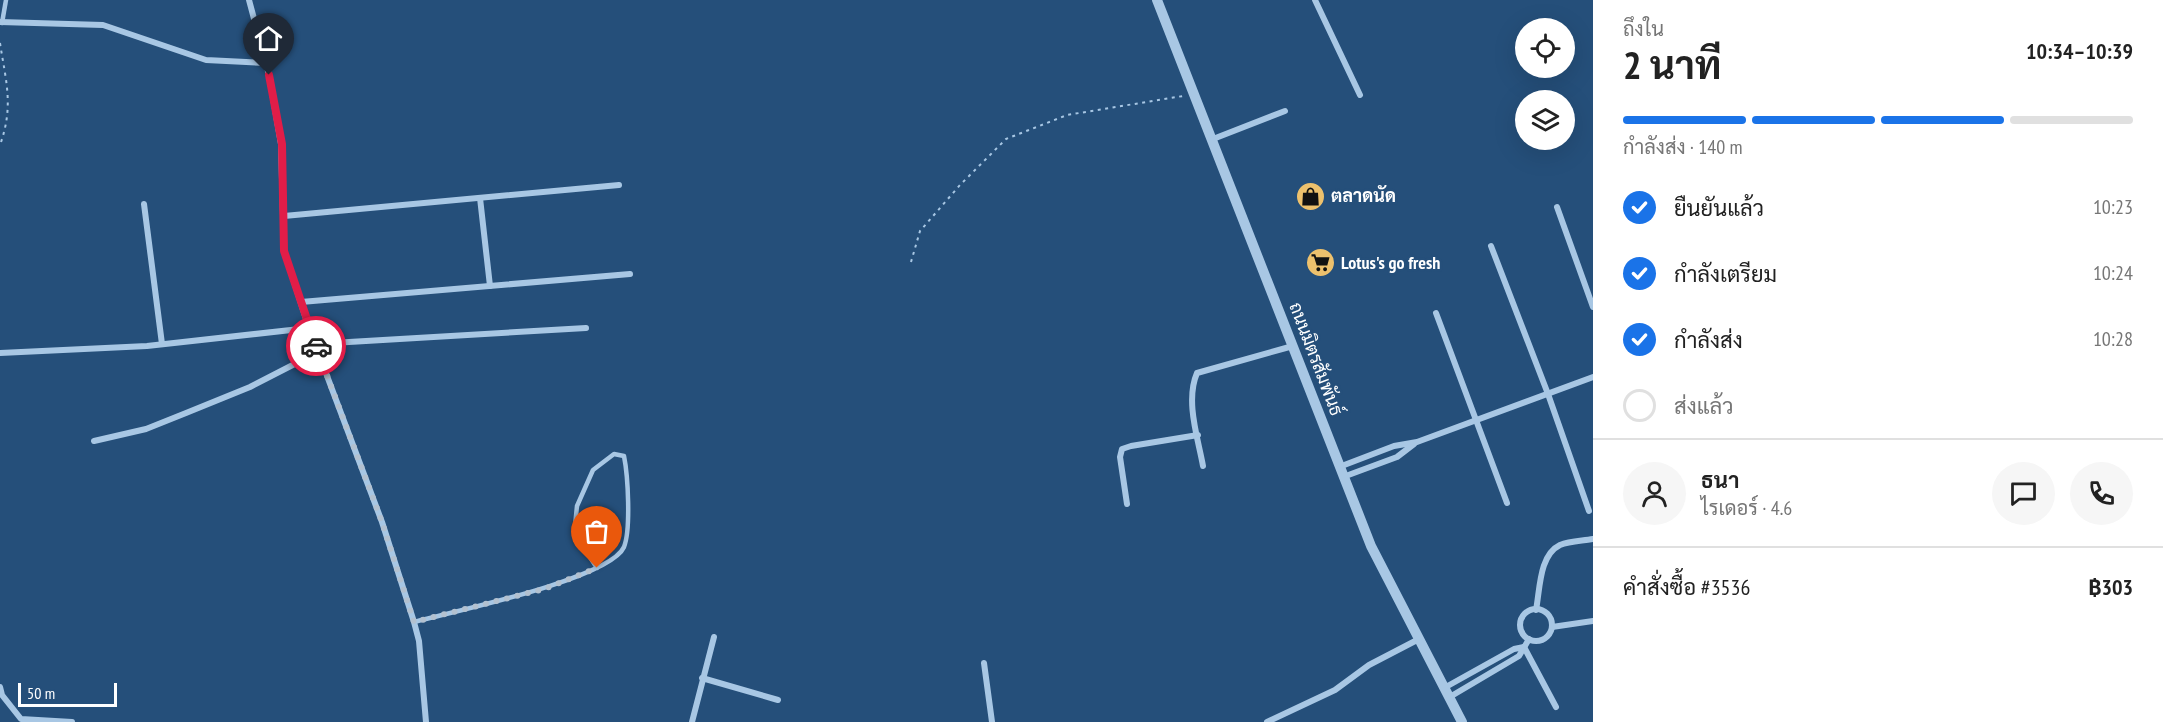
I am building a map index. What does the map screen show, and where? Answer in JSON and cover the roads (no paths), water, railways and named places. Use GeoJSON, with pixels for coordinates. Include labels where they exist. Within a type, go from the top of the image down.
{"type":"FeatureCollection","features":[{"type":"Feature","properties":{"kind":"street"},"geometry":{"type":"LineString","coordinates":[[249,0],[266,63],[282,144],[284,251],[309,328],[382,522],[414,622],[419,641],[426,722]]}},
{"type":"Feature","properties":{"kind":"street","name":"ถนนมิตรสัมพันธ์"},"geometry":{"type":"LineString","coordinates":[[1157,0],[1371,546],[1462,722]]}},
{"type":"Feature","properties":{"kind":"street"},"geometry":{"type":"LineString","coordinates":[[1315,0],[1360,95]]}},
{"type":"Feature","properties":{"kind":"street"},"geometry":{"type":"LineString","coordinates":[[1,23],[103,25],[207,60],[266,63]]}},
{"type":"Feature","properties":{"kind":"street"},"geometry":{"type":"LineString","coordinates":[[1213,140],[1285,111]]}},
{"type":"Feature","properties":{"kind":"street"},"geometry":{"type":"LineString","coordinates":[[284,216],[619,185]]}},
{"type":"Feature","properties":{"kind":"street"},"geometry":{"type":"LineString","coordinates":[[480,198],[490,286]]}},
{"type":"Feature","properties":{"kind":"street"},"geometry":{"type":"LineString","coordinates":[[144,204],[162,344]]}},
{"type":"Feature","properties":{"kind":"street"},"geometry":{"type":"LineString","coordinates":[[1557,207],[1593,307]]}},
{"type":"Feature","properties":{"kind":"street"},"geometry":{"type":"LineString","coordinates":[[1491,246],[1548,394],[1589,511]]}},
{"type":"Feature","properties":{"kind":"street"},"geometry":{"type":"LineString","coordinates":[[301,302],[630,274]]}},
{"type":"Feature","properties":{"kind":"street"},"geometry":{"type":"LineString","coordinates":[[1436,313],[1507,502]]}},
{"type":"Feature","properties":{"kind":"street"},"geometry":{"type":"LineString","coordinates":[[0,353],[162,344],[309,328]]}},
{"type":"Feature","properties":{"kind":"street"},"geometry":{"type":"LineString","coordinates":[[315,344],[586,328]]}},
{"type":"Feature","properties":{"kind":"street"},"geometry":{"type":"LineString","coordinates":[[1203,466],[1192,398],[1197,373],[1293,346]]}},
{"type":"Feature","properties":{"kind":"street"},"geometry":{"type":"LineString","coordinates":[[94,441],[146,429],[250,387],[318,352]]}},
{"type":"Feature","properties":{"kind":"street"},"geometry":{"type":"LineString","coordinates":[[1341,472],[1394,446],[1417,442],[1593,377]]}},
{"type":"Feature","properties":{"kind":"street"},"geometry":{"type":"LineString","coordinates":[[1127,504],[1120,457],[1122,450],[1131,446],[1198,435]]}},
{"type":"Feature","properties":{"kind":"street"},"geometry":{"type":"LineString","coordinates":[[1341,472],[1397,457],[1417,442]]}},
{"type":"Feature","properties":{"kind":"street"},"geometry":{"type":"LineString","coordinates":[[1536,610],[1545,561],[1552,551],[1559,546],[1593,539]]}},
{"type":"Feature","properties":{"kind":"street"},"geometry":{"type":"LineString","coordinates":[[1536,610],[1546,613],[1552,627],[1548,636],[1539,641],[1528,639],[1522,632],[1521,621],[1527,613],[1536,610]]}},
{"type":"Feature","properties":{"kind":"street"},"geometry":{"type":"LineString","coordinates":[[1552,627],[1593,621]]}},
{"type":"Feature","properties":{"kind":"street"},"geometry":{"type":"LineString","coordinates":[[692,722],[714,637]]}},
{"type":"Feature","properties":{"kind":"street"},"geometry":{"type":"LineString","coordinates":[[1267,722],[1335,690],[1369,665],[1419,639]]}},
{"type":"Feature","properties":{"kind":"street"},"geometry":{"type":"LineString","coordinates":[[1446,693],[1519,656],[1528,639]]}},
{"type":"Feature","properties":{"kind":"street"},"geometry":{"type":"LineString","coordinates":[[1446,693],[1514,649],[1524,647]]}},
{"type":"Feature","properties":{"kind":"street"},"geometry":{"type":"LineString","coordinates":[[1524,647],[1556,708]]}},
{"type":"Feature","properties":{"kind":"street"},"geometry":{"type":"LineString","coordinates":[[984,663],[992,722]]}},
{"type":"Feature","properties":{"kind":"street"},"geometry":{"type":"LineString","coordinates":[[702,678],[778,700]]}},
{"type":"Feature","properties":{"kind":"street"},"geometry":{"type":"LineString","coordinates":[[0,687],[2,694],[21,719],[72,722]]}},
{"type":"Feature","properties":{"kind":"lane"},"geometry":{"type":"LineString","coordinates":[[1,23],[6,0]]}},
{"type":"Feature","properties":{"kind":"lane"},"geometry":{"type":"LineString","coordinates":[[414,622],[544,589],[597,568],[616,556],[624,548],[628,478],[624,456],[614,454],[593,470],[577,506],[575,526],[582,545],[597,568]]}},
{"type":"Feature","properties":{"kind":"place","name":"ตลาดนัด"},"geometry":{"type":"Point","coordinates":[1310,196]}},
{"type":"Feature","properties":{"kind":"place","name":"Lotus's go fresh"},"geometry":{"type":"Point","coordinates":[1320,263]}}]}
